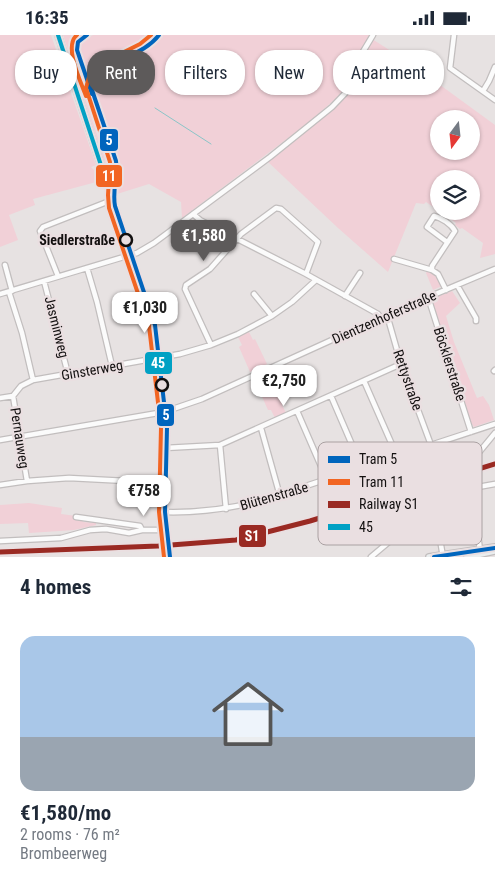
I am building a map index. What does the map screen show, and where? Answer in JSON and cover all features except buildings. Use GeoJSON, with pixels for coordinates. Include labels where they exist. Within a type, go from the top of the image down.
{"type":"FeatureCollection","features":[{"type":"Feature","properties":{"kind":"main road"},"geometry":{"type":"LineString","coordinates":[[467,557],[495,547]]}},
{"type":"Feature","properties":{"kind":"main road"},"geometry":{"type":"LineString","coordinates":[[429,557],[495,551]]}},
{"type":"Feature","properties":{"kind":"street"},"geometry":{"type":"LineString","coordinates":[[58,35],[154,326],[164,412],[164,512],[166,540]]}},
{"type":"Feature","properties":{"kind":"street"},"geometry":{"type":"LineString","coordinates":[[0,295],[140,252],[154,243],[278,151],[339,101],[353,85],[361,55],[373,35]]}},
{"type":"Feature","properties":{"kind":"street"},"geometry":{"type":"LineString","coordinates":[[454,35],[450,68],[495,100]]}},
{"type":"Feature","properties":{"kind":"street"},"geometry":{"type":"LineString","coordinates":[[482,91],[495,67]]}},
{"type":"Feature","properties":{"kind":"street"},"geometry":{"type":"LineString","coordinates":[[58,276],[40,231],[43,227],[112,200]]}},
{"type":"Feature","properties":{"kind":"street"},"geometry":{"type":"LineString","coordinates":[[211,345],[185,289],[186,285],[202,276],[219,261],[237,239],[276,208],[281,209],[318,242],[306,274]]}},
{"type":"Feature","properties":{"kind":"street"},"geometry":{"type":"LineString","coordinates":[[193,214],[237,239],[316,279],[378,314],[381,318]]}},
{"type":"Feature","properties":{"kind":"street"},"geometry":{"type":"LineString","coordinates":[[432,270],[432,266],[455,231],[439,217],[434,216],[427,227],[447,242]]}},
{"type":"Feature","properties":{"kind":"street"},"geometry":{"type":"LineString","coordinates":[[394,259],[432,270],[438,274],[446,290]]}},
{"type":"Feature","properties":{"kind":"street"},"geometry":{"type":"LineString","coordinates":[[5,265],[33,380]]}},
{"type":"Feature","properties":{"kind":"street"},"geometry":{"type":"LineString","coordinates":[[87,268],[112,367]]}},
{"type":"Feature","properties":{"kind":"street","name":"Dientzenhoferstraße"},"geometry":{"type":"LineString","coordinates":[[0,440],[164,412],[202,399],[386,315],[495,269]]}},
{"type":"Feature","properties":{"kind":"street"},"geometry":{"type":"LineString","coordinates":[[345,296],[360,273]]}},
{"type":"Feature","properties":{"kind":"street","name":"Ginsterweg"},"geometry":{"type":"LineString","coordinates":[[13,396],[21,386],[33,380],[186,353],[211,345],[238,334],[272,315],[292,302],[316,279]]}},
{"type":"Feature","properties":{"kind":"street","name":"Jasminweg"},"geometry":{"type":"LineString","coordinates":[[44,281],[68,374]]}},
{"type":"Feature","properties":{"kind":"street"},"geometry":{"type":"LineString","coordinates":[[457,285],[476,321]]}},
{"type":"Feature","properties":{"kind":"street"},"geometry":{"type":"LineString","coordinates":[[254,294],[272,315]]}},
{"type":"Feature","properties":{"kind":"street","name":"Böcklerstraße"},"geometry":{"type":"LineString","coordinates":[[428,297],[471,432]]}},
{"type":"Feature","properties":{"kind":"street","name":"Rettystraße"},"geometry":{"type":"LineString","coordinates":[[386,315],[401,364],[430,442]]}},
{"type":"Feature","properties":{"kind":"street"},"geometry":{"type":"LineString","coordinates":[[165,448],[220,445],[401,364]]}},
{"type":"Feature","properties":{"kind":"street"},"geometry":{"type":"LineString","coordinates":[[364,381],[391,442]]}},
{"type":"Feature","properties":{"kind":"street"},"geometry":{"type":"LineString","coordinates":[[0,398],[13,396]]}},
{"type":"Feature","properties":{"kind":"street","name":"Pernauweg"},"geometry":{"type":"LineString","coordinates":[[13,396],[27,481]]}},
{"type":"Feature","properties":{"kind":"street"},"geometry":{"type":"LineString","coordinates":[[331,396],[351,442]]}},
{"type":"Feature","properties":{"kind":"street"},"geometry":{"type":"LineString","coordinates":[[297,411],[318,459]]}},
{"type":"Feature","properties":{"kind":"street"},"geometry":{"type":"LineString","coordinates":[[482,448],[495,432],[494,424]]}},
{"type":"Feature","properties":{"kind":"street","name":"Blütenstraße"},"geometry":{"type":"LineString","coordinates":[[440,442],[494,424]]}},
{"type":"Feature","properties":{"kind":"street"},"geometry":{"type":"LineString","coordinates":[[261,427],[280,496]]}},
{"type":"Feature","properties":{"kind":"street"},"geometry":{"type":"LineString","coordinates":[[220,445],[226,509]]}},
{"type":"Feature","properties":{"kind":"street"},"geometry":{"type":"LineString","coordinates":[[0,485],[27,481],[87,478],[165,483]]}},
{"type":"Feature","properties":{"kind":"street","name":"Blütenstraße"},"geometry":{"type":"LineString","coordinates":[[164,512],[196,512],[226,509],[280,496],[318,483]]}},
{"type":"Feature","properties":{"kind":"street"},"geometry":{"type":"LineString","coordinates":[[482,486],[495,484]]}},
{"type":"Feature","properties":{"kind":"street"},"geometry":{"type":"LineString","coordinates":[[76,517],[140,526],[142,530]]}},
{"type":"Feature","properties":{"kind":"street"},"geometry":{"type":"LineString","coordinates":[[0,541],[61,538],[90,530],[106,529],[129,533],[142,530],[165,530]]}},
{"type":"Feature","properties":{"kind":"street"},"geometry":{"type":"LineString","coordinates":[[371,557],[386,545]]}},
{"type":"Feature","properties":{"kind":"street"},"geometry":{"type":"LineString","coordinates":[[479,545],[480,552]]}},
{"type":"Feature","properties":{"kind":"shaded area"},"geometry":{"type":"Polygon","coordinates":[[[0,35],[51,35],[56,50],[15,50],[15,95],[72,95],[96,165],[91,167],[97,173],[100,181],[33,199],[35,205],[9,215],[18,240],[0,247],[0,35]]]}},
{"type":"Feature","properties":{"kind":"shaded area"},"geometry":{"type":"Polygon","coordinates":[[[63,35],[78,35],[76,44],[80,45],[85,39],[93,35],[370,35],[361,50],[333,50],[333,95],[340,95],[308,123],[182,218],[181,202],[149,184],[117,194],[107,170],[77,78],[77,50],[68,50],[63,35]]]}},
{"type":"Feature","properties":{"kind":"shaded area"},"geometry":{"type":"Polygon","coordinates":[[[372,39],[389,50],[366,50],[372,39]]]}},
{"type":"Feature","properties":{"kind":"shaded area"},"geometry":{"type":"Polygon","coordinates":[[[444,88],[474,110],[430,110],[430,160],[480,160],[480,114],[495,125],[495,254],[480,258],[483,243],[462,228],[460,229],[452,220],[480,220],[480,170],[430,170],[430,205],[426,202],[424,204],[416,203],[388,272],[267,161],[328,114],[346,95],[444,95],[444,88]]]}},
{"type":"Feature","properties":{"kind":"shaded area"},"geometry":{"type":"Polygon","coordinates":[[[427,271],[436,274],[442,286],[433,290],[426,273],[427,271]]]}},
{"type":"Feature","properties":{"kind":"shaded area"},"geometry":{"type":"Polygon","coordinates":[[[452,291],[460,303],[446,316],[454,342],[477,398],[483,396],[489,405],[494,420],[474,427],[470,421],[431,299],[452,291]]]}},
{"type":"Feature","properties":{"kind":"shaded area"},"geometry":{"type":"Polygon","coordinates":[[[249,332],[253,340],[255,339],[267,364],[250,372],[239,347],[242,345],[238,337],[249,332]]]}},
{"type":"Feature","properties":{"kind":"shaded area"},"geometry":{"type":"Polygon","coordinates":[[[271,374],[286,413],[275,418],[271,410],[268,410],[255,381],[271,374]]]}},
{"type":"Feature","properties":{"kind":"shaded area"},"geometry":{"type":"Polygon","coordinates":[[[29,503],[62,508],[61,514],[76,516],[83,519],[83,522],[96,523],[96,525],[74,530],[29,533],[28,523],[0,524],[0,505],[29,503]]]}},
{"type":"Feature","properties":{"kind":"waterway"},"geometry":{"type":"LineString","coordinates":[[155,108],[211,144]]}},
{"type":"Feature","properties":{"kind":"tunnel"},"geometry":{"type":"LineString","coordinates":[[166,540],[168,552]]}},
{"type":"Feature","properties":{"kind":"railway"},"geometry":{"type":"LineString","coordinates":[[482,465],[495,461]]}},
{"type":"Feature","properties":{"kind":"railway"},"geometry":{"type":"LineString","coordinates":[[0,549],[174,543],[236,537],[271,530],[318,516]]}},
{"type":"Feature","properties":{"kind":"tram line","name":"11"},"geometry":{"type":"LineString","coordinates":[[77,35],[73,40],[72,55],[86,96]]}},
{"type":"Feature","properties":{"kind":"tram line","name":"5"},"geometry":{"type":"LineString","coordinates":[[87,35],[78,42],[77,50],[87,79]]}},
{"type":"Feature","properties":{"kind":"tram line","name":"11"},"geometry":{"type":"LineString","coordinates":[[151,35],[140,44],[97,67],[89,77],[86,88],[110,162],[109,208],[149,326],[161,428],[159,512],[164,557]]}},
{"type":"Feature","properties":{"kind":"tram line","name":"5"},"geometry":{"type":"LineString","coordinates":[[159,35],[142,50],[103,71],[96,79],[92,90],[116,161],[115,206],[155,325],[167,428],[165,512],[170,557]]}},
{"type":"Feature","properties":{"kind":"tram line","name":"5"},"geometry":{"type":"LineString","coordinates":[[434,557],[495,548]]}},
{"type":"Feature","properties":{"kind":"rail line","name":"S1"},"geometry":{"type":"LineString","coordinates":[[482,468],[495,464]]}},
{"type":"Feature","properties":{"kind":"rail line","name":"S1"},"geometry":{"type":"LineString","coordinates":[[0,552],[158,546],[236,540],[318,519]]}},
{"type":"Feature","properties":{"kind":"transit line","name":"45"},"geometry":{"type":"LineString","coordinates":[[58,35],[154,326],[165,425],[164,512],[168,557]]}},
{"type":"Feature","properties":{"kind":"place","name":"Siedlerstraße"},"geometry":{"type":"Point","coordinates":[126,240]}}]}
